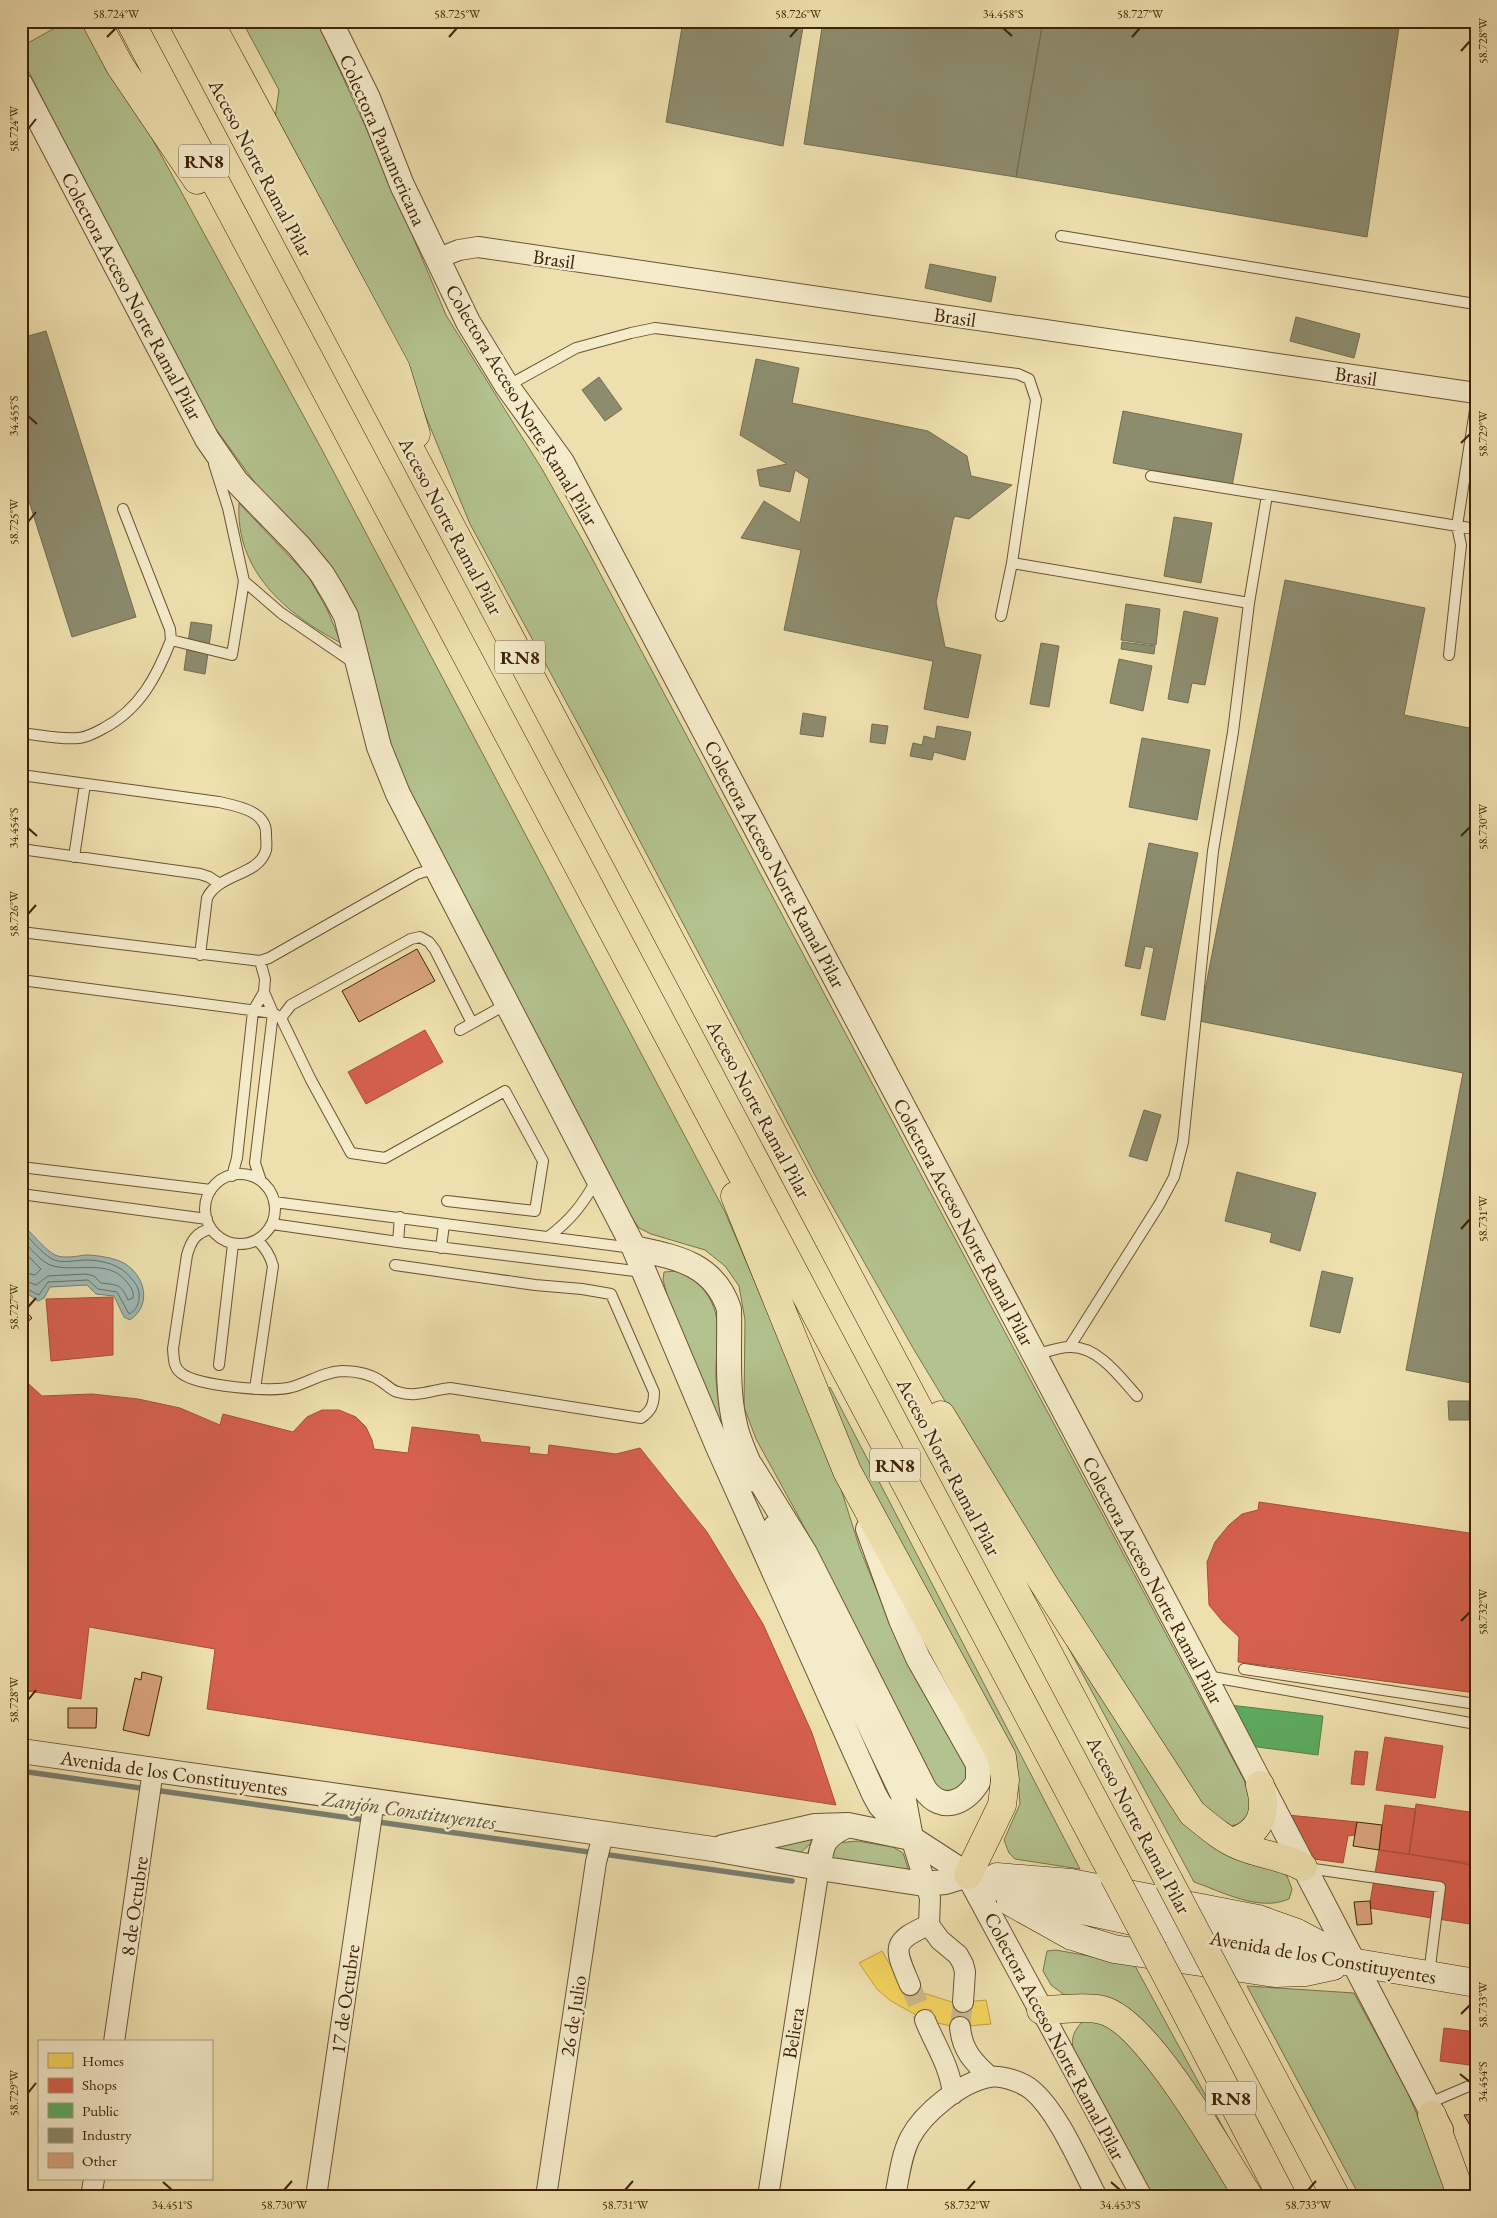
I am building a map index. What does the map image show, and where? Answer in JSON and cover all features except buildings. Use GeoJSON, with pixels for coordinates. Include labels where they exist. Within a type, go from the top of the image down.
{"type":"FeatureCollection","features":[{"type":"Feature","properties":{"kind":"highway"},"geometry":{"type":"LineString","coordinates":[[96,21],[120,66],[279,302]]}},
{"type":"Feature","properties":{"kind":"highway","name":"RN8"},"geometry":{"type":"LineString","coordinates":[[130,21],[1114,1876],[1282,2197]]}},
{"type":"Feature","properties":{"kind":"highway","name":"Acceso Norte Ramal Pilar"},"geometry":{"type":"LineString","coordinates":[[183,21],[1336,2197]]}},
{"type":"Feature","properties":{"kind":"highway"},"geometry":{"type":"LineString","coordinates":[[209,21],[396,369],[434,495]]}},
{"type":"Feature","properties":{"kind":"highway"},"geometry":{"type":"LineString","coordinates":[[677,1053],[847,1471],[1002,1757],[1006,1780],[1002,1805],[968,1875]]}},
{"type":"Feature","properties":{"kind":"highway"},"geometry":{"type":"LineString","coordinates":[[857,1294],[940,1414],[1044,1584],[1192,1813],[1240,1846],[1292,1861],[1303,1867]]}},
{"type":"Feature","properties":{"kind":"highway"},"geometry":{"type":"LineString","coordinates":[[1233,1842],[1245,1838],[1256,1828],[1262,1814],[1264,1800],[1260,1785]]}},
{"type":"Feature","properties":{"kind":"highway"},"geometry":{"type":"LineString","coordinates":[[1041,2010],[1101,2009],[1117,2016],[1139,2034],[1160,2060],[1249,2197]]}},
{"type":"Feature","properties":{"kind":"highway"},"geometry":{"type":"LineString","coordinates":[[1429,2109],[1462,2197]]}},
{"type":"Feature","properties":{"kind":"main road","name":"Avenida de los Constituyentes"},"geometry":{"type":"LineString","coordinates":[[968,1875],[1031,1900],[1226,1941],[1476,1983]]}},
{"type":"Feature","properties":{"kind":"street","name":"Colectora Panamericana"},"geometry":{"type":"LineString","coordinates":[[330,21],[368,98],[402,185],[436,259]]}},
{"type":"Feature","properties":{"kind":"street","name":"Colectora Acceso Norte Ramal Pilar"},"geometry":{"type":"LineString","coordinates":[[21,85],[207,439],[236,481],[299,546],[322,574],[346,616],[379,747],[387,769],[436,868],[634,1248],[718,1447],[874,1794],[880,1805],[911,1838]]}},
{"type":"Feature","properties":{"kind":"street","name":"Brasil"},"geometry":{"type":"LineString","coordinates":[[436,259],[459,250],[478,247],[1476,393]]}},
{"type":"Feature","properties":{"kind":"street","name":"Colectora Acceso Norte Ramal Pilar"},"geometry":{"type":"LineString","coordinates":[[436,259],[468,322],[507,386],[562,462],[1204,1675],[1352,1962],[1476,2195]]}},
{"type":"Feature","properties":{"kind":"street"},"geometry":{"type":"LineString","coordinates":[[634,1248],[688,1262],[710,1278],[726,1298],[729,1308],[729,1382],[735,1428],[784,1550],[903,1795],[911,1838],[930,1898],[929,1925],[940,1940],[958,1954],[963,1964],[965,1981],[963,2002]]}},
{"type":"Feature","properties":{"kind":"street"},"geometry":{"type":"LineString","coordinates":[[750,1466],[805,1553],[925,1790],[930,1797],[938,1802],[963,1800],[978,1782],[978,1764],[918,1658],[901,1620],[847,1471]]}},
{"type":"Feature","properties":{"kind":"street","name":"Avenida de los Constituyentes"},"geometry":{"type":"LineString","coordinates":[[21,1751],[152,1774],[373,1805],[600,1847],[713,1849],[924,1884],[945,1882],[968,1875]]}},
{"type":"Feature","properties":{"kind":"street","name":"8 de Octubre"},"geometry":{"type":"LineString","coordinates":[[114,2040],[152,1774]]}},
{"type":"Feature","properties":{"kind":"street","name":"17 de Octubre"},"geometry":{"type":"LineString","coordinates":[[316,2197],[373,1805]]}},
{"type":"Feature","properties":{"kind":"street"},"geometry":{"type":"LineString","coordinates":[[819,1868],[820,1846],[829,1836],[848,1825]]}},
{"type":"Feature","properties":{"kind":"street","name":"Avenida de los Constituyentes"},"geometry":{"type":"LineString","coordinates":[[713,1849],[815,1826],[848,1825],[911,1838],[968,1875]]}},
{"type":"Feature","properties":{"kind":"street","name":"26 de Julio"},"geometry":{"type":"LineString","coordinates":[[546,2197],[600,1847]]}},
{"type":"Feature","properties":{"kind":"street","name":"Beliera"},"geometry":{"type":"LineString","coordinates":[[768,2197],[819,1868]]}},
{"type":"Feature","properties":{"kind":"street","name":"Colectora Acceso Norte Ramal Pilar"},"geometry":{"type":"LineString","coordinates":[[968,1875],[1142,2197]]}},
{"type":"Feature","properties":{"kind":"street"},"geometry":{"type":"LineString","coordinates":[[910,1985],[898,1955],[900,1943],[909,1933],[929,1925]]}},
{"type":"Feature","properties":{"kind":"street"},"geometry":{"type":"LineString","coordinates":[[925,2020],[946,2062],[952,2078],[953,2094]]}},
{"type":"Feature","properties":{"kind":"street"},"geometry":{"type":"LineString","coordinates":[[960,2027],[963,2047],[971,2060],[990,2077]]}},
{"type":"Feature","properties":{"kind":"street"},"geometry":{"type":"LineString","coordinates":[[895,2197],[901,2163],[910,2138],[922,2121],[942,2101],[965,2086],[990,2077],[1012,2080],[1030,2089],[1045,2103],[1097,2197]]}},
{"type":"Feature","properties":{"kind":"street"},"geometry":{"type":"LineString","coordinates":[[91,2197],[94,2180]]}},
{"type":"Feature","properties":{"kind":"lane"},"geometry":{"type":"LineString","coordinates":[[1062,236],[1459,301],[1476,301]]}},
{"type":"Feature","properties":{"kind":"lane"},"geometry":{"type":"LineString","coordinates":[[507,386],[576,348],[655,328],[1018,374],[1029,379],[1036,400],[1012,563],[1001,616]]}},
{"type":"Feature","properties":{"kind":"lane"},"geometry":{"type":"LineString","coordinates":[[1449,655],[1461,546],[1458,526],[1476,404]]}},
{"type":"Feature","properties":{"kind":"lane"},"geometry":{"type":"LineString","coordinates":[[171,640],[232,655],[244,581],[228,508],[207,439]]}},
{"type":"Feature","properties":{"kind":"lane"},"geometry":{"type":"LineString","coordinates":[[1152,476],[1476,529]]}},
{"type":"Feature","properties":{"kind":"lane"},"geometry":{"type":"LineString","coordinates":[[1070,1346],[1160,1205],[1174,1177],[1183,1142],[1213,851],[1233,732],[1267,495]]}},
{"type":"Feature","properties":{"kind":"lane"},"geometry":{"type":"LineString","coordinates":[[21,733],[63,739],[82,738],[111,724],[141,699],[160,669],[171,640],[170,629],[122,509]]}},
{"type":"Feature","properties":{"kind":"lane"},"geometry":{"type":"LineString","coordinates":[[1012,563],[1250,603]]}},
{"type":"Feature","properties":{"kind":"lane"},"geometry":{"type":"LineString","coordinates":[[244,581],[281,613],[360,668]]}},
{"type":"Feature","properties":{"kind":"lane"},"geometry":{"type":"LineString","coordinates":[[21,775],[219,802],[241,807],[258,816],[266,831],[266,850],[255,866],[218,883],[210,891],[207,898],[200,955]]}},
{"type":"Feature","properties":{"kind":"lane"},"geometry":{"type":"LineString","coordinates":[[74,857],[85,784]]}},
{"type":"Feature","properties":{"kind":"lane"},"geometry":{"type":"LineString","coordinates":[[21,850],[200,874],[218,883]]}},
{"type":"Feature","properties":{"kind":"lane"},"geometry":{"type":"LineString","coordinates":[[21,932],[260,961],[269,958],[417,874],[436,868]]}},
{"type":"Feature","properties":{"kind":"lane"},"geometry":{"type":"LineString","coordinates":[[261,1181],[242,1174],[224,1179],[211,1190],[205,1210],[209,1224],[217,1235],[233,1244],[249,1243],[266,1233],[272,1224],[275,1213],[272,1194],[261,1181],[255,1163],[277,1016],[291,1006],[411,939],[420,937],[429,942],[434,950],[472,1024]]}},
{"type":"Feature","properties":{"kind":"lane"},"geometry":{"type":"LineString","coordinates":[[232,1176],[237,1158],[253,1010],[264,992],[265,979],[260,961]]}},
{"type":"Feature","properties":{"kind":"lane"},"geometry":{"type":"LineString","coordinates":[[21,980],[253,1010],[277,1016]]}},
{"type":"Feature","properties":{"kind":"lane"},"geometry":{"type":"LineString","coordinates":[[264,992],[351,1153],[384,1158],[505,1091],[543,1161],[535,1211],[447,1201]]}},
{"type":"Feature","properties":{"kind":"lane"},"geometry":{"type":"LineString","coordinates":[[460,1030],[507,1004]]}},
{"type":"Feature","properties":{"kind":"lane"},"geometry":{"type":"LineString","coordinates":[[21,1167],[211,1190]]}},
{"type":"Feature","properties":{"kind":"lane"},"geometry":{"type":"LineString","coordinates":[[548,1237],[575,1214],[586,1199],[597,1178]]}},
{"type":"Feature","properties":{"kind":"lane"},"geometry":{"type":"LineString","coordinates":[[21,1194],[209,1224]]}},
{"type":"Feature","properties":{"kind":"lane"},"geometry":{"type":"LineString","coordinates":[[274,1202],[634,1248]]}},
{"type":"Feature","properties":{"kind":"lane"},"geometry":{"type":"LineString","coordinates":[[398,1242],[400,1217]]}},
{"type":"Feature","properties":{"kind":"lane"},"geometry":{"type":"LineString","coordinates":[[209,1224],[190,1244],[173,1349],[174,1363],[179,1372],[188,1378],[208,1383],[276,1390],[292,1387],[325,1373],[343,1371],[362,1373],[380,1380],[397,1392],[419,1395],[434,1390],[450,1388],[640,1418],[649,1412],[654,1402],[654,1392],[611,1294],[395,1265]]}},
{"type":"Feature","properties":{"kind":"lane"},"geometry":{"type":"LineString","coordinates":[[272,1224],[440,1248],[644,1272]]}},
{"type":"Feature","properties":{"kind":"lane"},"geometry":{"type":"LineString","coordinates":[[440,1248],[444,1224]]}},
{"type":"Feature","properties":{"kind":"lane"},"geometry":{"type":"LineString","coordinates":[[255,1389],[273,1266],[270,1256],[257,1240]]}},
{"type":"Feature","properties":{"kind":"lane"},"geometry":{"type":"LineString","coordinates":[[219,1365],[233,1244]]}},
{"type":"Feature","properties":{"kind":"lane"},"geometry":{"type":"LineString","coordinates":[[1034,1355],[1070,1346],[1088,1351],[1105,1361],[1137,1396]]}},
{"type":"Feature","properties":{"kind":"lane"},"geometry":{"type":"LineString","coordinates":[[1244,1669],[1476,1704]]}},
{"type":"Feature","properties":{"kind":"lane"},"geometry":{"type":"LineString","coordinates":[[1204,1675],[1476,1724]]}},
{"type":"Feature","properties":{"kind":"lane"},"geometry":{"type":"LineString","coordinates":[[1303,1867],[1440,1887],[1429,1975]]}},
{"type":"Feature","properties":{"kind":"lane"},"geometry":{"type":"LineString","coordinates":[[1429,2109],[1476,2084]]}},
{"type":"Feature","properties":{"kind":"green space"},"geometry":{"type":"Polygon","coordinates":[[[67,21],[88,21],[321,448],[725,1212],[834,1467],[860,1549],[888,1618],[969,1771],[968,1782],[961,1788],[949,1790],[936,1789],[801,1521],[756,1439],[744,1407],[745,1320],[739,1286],[725,1266],[705,1250],[651,1234],[639,1228],[630,1215],[397,767],[381,724],[367,655],[263,494],[208,418],[96,206],[21,56],[21,47],[67,21]]]}},
{"type":"Feature","properties":{"kind":"green space"},"geometry":{"type":"Polygon","coordinates":[[[242,21],[317,21],[377,152],[446,315],[542,469],[587,549],[1244,1780],[1249,1797],[1249,1807],[1243,1823],[1231,1826],[1200,1805],[1033,1547],[913,1348],[818,1181],[590,746],[470,524],[410,378],[275,118],[279,90],[242,21]]]}},
{"type":"Feature","properties":{"kind":"green space"},"geometry":{"type":"Polygon","coordinates":[[[239,503],[308,576],[327,609],[341,643],[301,618],[268,588],[255,570],[246,549],[240,527],[239,503]]]}},
{"type":"Feature","properties":{"kind":"green space"},"geometry":{"type":"Polygon","coordinates":[[[677,1271],[700,1285],[714,1307],[718,1329],[716,1378],[720,1409],[728,1439],[672,1313],[663,1280],[664,1272],[677,1271]]]}},
{"type":"Feature","properties":{"kind":"green space"},"geometry":{"type":"Polygon","coordinates":[[[830,1387],[1080,1869],[1015,1859],[1009,1853],[1004,1840],[1020,1804],[1018,1779],[877,1513],[825,1393],[830,1387]]]}},
{"type":"Feature","properties":{"kind":"green space"},"geometry":{"type":"Polygon","coordinates":[[[1045,1604],[1139,1752],[1287,1876],[1292,1889],[1289,1899],[1266,1903],[1253,1902],[1194,1882],[1045,1604]]]}},
{"type":"Feature","properties":{"kind":"green space"},"geometry":{"type":"Polygon","coordinates":[[[818,1837],[800,1853],[762,1846],[818,1837]]]}},
{"type":"Feature","properties":{"kind":"green space"},"geometry":{"type":"Polygon","coordinates":[[[857,1841],[893,1847],[903,1853],[909,1871],[833,1859],[830,1852],[837,1843],[857,1841]]]}},
{"type":"Feature","properties":{"kind":"green space"},"geometry":{"type":"Polygon","coordinates":[[[1056,1950],[1134,1964],[1261,2197],[1153,2039],[1067,1997],[1051,1985],[1043,1971],[1047,1951],[1056,1950]]]}},
{"type":"Feature","properties":{"kind":"green space"},"geometry":{"type":"Polygon","coordinates":[[[1247,1986],[1354,1993],[1407,2091],[1452,2197],[1360,2197],[1247,1986]]]}},
{"type":"Feature","properties":{"kind":"green space"},"geometry":{"type":"Polygon","coordinates":[[[1085,2019],[1104,2020],[1140,2048],[1233,2197],[1148,2197],[1075,2060],[1073,2038],[1085,2019]]]}},
{"type":"Feature","properties":{"kind":"water"},"geometry":{"type":"Polygon","coordinates":[[[21,1223],[42,1245],[55,1255],[66,1257],[97,1256],[126,1264],[134,1271],[143,1287],[144,1296],[138,1313],[130,1320],[124,1317],[114,1296],[96,1294],[87,1285],[50,1287],[44,1298],[38,1301],[21,1289],[21,1223]]]}},
{"type":"Feature","properties":{"kind":"waterway","name":"Zanjón Constituyentes"},"geometry":{"type":"LineString","coordinates":[[21,1771],[792,1881]]}},
{"type":"Feature","properties":{"kind":"tunnel"},"geometry":{"type":"LineString","coordinates":[[910,1985],[925,2020]]}},
{"type":"Feature","properties":{"kind":"tunnel"},"geometry":{"type":"LineString","coordinates":[[960,2027],[963,2002]]}}]}
